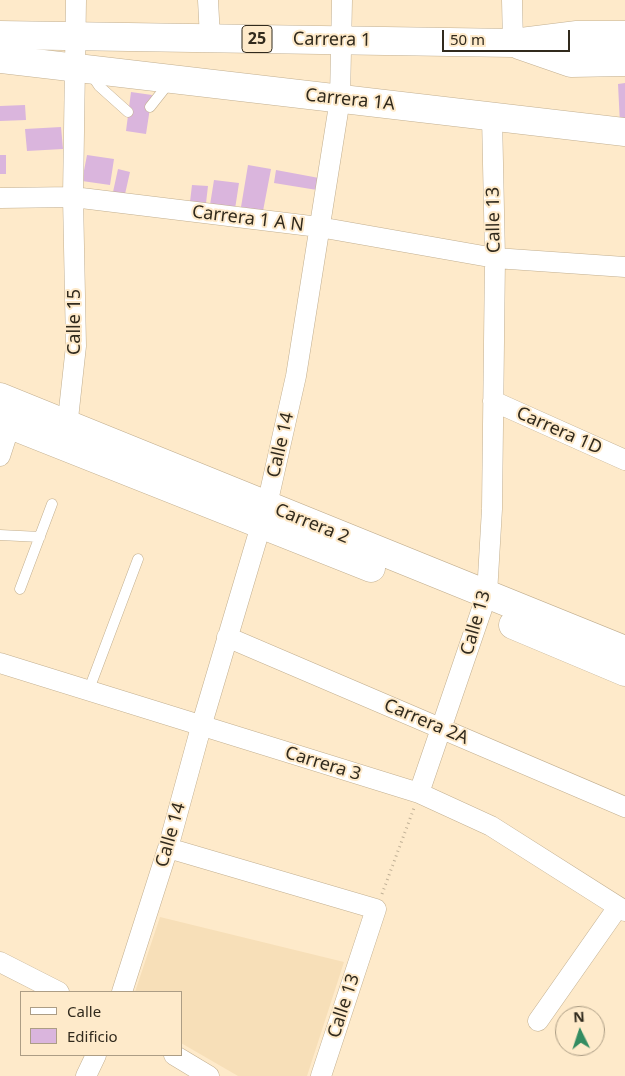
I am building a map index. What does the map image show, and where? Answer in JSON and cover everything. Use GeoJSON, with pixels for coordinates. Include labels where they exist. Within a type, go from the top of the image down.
{"type":"FeatureCollection","features":[{"type":"Feature","properties":{"kind":"street","name":"Calle 15"},"geometry":{"type":"LineString","coordinates":[[66,436],[76,346],[73,197],[82,70],[76,36],[76,0]]}},
{"type":"Feature","properties":{"kind":"street"},"geometry":{"type":"LineString","coordinates":[[208,0],[210,38]]}},
{"type":"Feature","properties":{"kind":"street","name":"Calle 14"},"geometry":{"type":"LineString","coordinates":[[122,991],[168,848],[201,727],[264,515],[296,376],[340,99],[342,0]]}},
{"type":"Feature","properties":{"kind":"street"},"geometry":{"type":"LineString","coordinates":[[512,0],[513,43]]}},
{"type":"Feature","properties":{"kind":"street","name":"Carrera 1"},"geometry":{"type":"LineString","coordinates":[[0,35],[513,43],[577,35],[625,35]]}},
{"type":"Feature","properties":{"kind":"street","name":"Carrera 1"},"geometry":{"type":"LineString","coordinates":[[513,43],[571,62],[625,62]]}},
{"type":"Feature","properties":{"kind":"street"},"geometry":{"type":"LineString","coordinates":[[0,60],[82,70]]}},
{"type":"Feature","properties":{"kind":"street","name":"Carrera 1A"},"geometry":{"type":"LineString","coordinates":[[82,70],[625,132]]}},
{"type":"Feature","properties":{"kind":"street","name":"Calle 13"},"geometry":{"type":"LineString","coordinates":[[420,794],[484,603],[492,508],[495,258],[492,116]]}},
{"type":"Feature","properties":{"kind":"street","name":"Carrera 1 A N"},"geometry":{"type":"LineString","coordinates":[[0,198],[73,197],[319,227],[495,258],[625,267]]}},
{"type":"Feature","properties":{"kind":"street","name":"Carrera 1D"},"geometry":{"type":"LineString","coordinates":[[493,401],[625,460]]}},
{"type":"Feature","properties":{"kind":"street"},"geometry":{"type":"LineString","coordinates":[[0,456],[7,412]]}},
{"type":"Feature","properties":{"kind":"street","name":"Carrera 2"},"geometry":{"type":"LineString","coordinates":[[7,412],[484,603],[625,650]]}},
{"type":"Feature","properties":{"kind":"street","name":"Carrera 2"},"geometry":{"type":"LineString","coordinates":[[484,603],[625,672]]}},
{"type":"Feature","properties":{"kind":"street","name":"Carrera 2A"},"geometry":{"type":"LineString","coordinates":[[228,637],[625,807]]}},
{"type":"Feature","properties":{"kind":"street","name":"Carrera 3"},"geometry":{"type":"LineString","coordinates":[[0,663],[420,794],[491,826],[621,909]]}},
{"type":"Feature","properties":{"kind":"street"},"geometry":{"type":"LineString","coordinates":[[168,848],[376,909]]}},
{"type":"Feature","properties":{"kind":"street","name":"Calle 13"},"geometry":{"type":"LineString","coordinates":[[321,1076],[376,909]]}},
{"type":"Feature","properties":{"kind":"street"},"geometry":{"type":"LineString","coordinates":[[538,1021],[621,909]]}},
{"type":"Feature","properties":{"kind":"street"},"geometry":{"type":"LineString","coordinates":[[0,962],[57,991]]}},
{"type":"Feature","properties":{"kind":"street"},"geometry":{"type":"LineString","coordinates":[[86,1076],[96,1056]]}},
{"type":"Feature","properties":{"kind":"street"},"geometry":{"type":"LineString","coordinates":[[176,1056],[209,1076]]}},
{"type":"Feature","properties":{"kind":"lane"},"geometry":{"type":"LineString","coordinates":[[82,70],[128,112]]}},
{"type":"Feature","properties":{"kind":"lane"},"geometry":{"type":"LineString","coordinates":[[150,108],[172,80]]}},
{"type":"Feature","properties":{"kind":"lane"},"geometry":{"type":"LineString","coordinates":[[20,589],[52,504]]}},
{"type":"Feature","properties":{"kind":"lane"},"geometry":{"type":"LineString","coordinates":[[0,535],[40,537]]}},
{"type":"Feature","properties":{"kind":"lane"},"geometry":{"type":"LineString","coordinates":[[88,692],[138,559]]}},
{"type":"Feature","properties":{"kind":"path"},"geometry":{"type":"LineString","coordinates":[[376,909],[420,794]]}},
{"type":"Feature","properties":{"kind":"shaded area"},"geometry":{"type":"Polygon","coordinates":[[[160,917],[344,962],[307,1076],[238,1076],[182,1044],[182,991],[135,991],[160,917]]]}},
{"type":"Feature","properties":{"kind":"building"},"geometry":{"type":"Polygon","coordinates":[[[625,83],[625,125],[620,124],[618,84],[625,83]]]}},
{"type":"Feature","properties":{"kind":"building"},"geometry":{"type":"Polygon","coordinates":[[[131,92],[152,95],[146,134],[126,131],[131,92]]]}},
{"type":"Feature","properties":{"kind":"building"},"geometry":{"type":"Polygon","coordinates":[[[25,105],[26,120],[0,121],[0,106],[25,105]]]}},
{"type":"Feature","properties":{"kind":"building"},"geometry":{"type":"Polygon","coordinates":[[[61,127],[63,149],[27,151],[25,129],[61,127]]]}},
{"type":"Feature","properties":{"kind":"building"},"geometry":{"type":"Polygon","coordinates":[[[0,155],[6,155],[6,174],[0,174],[0,155]]]}},
{"type":"Feature","properties":{"kind":"building"},"geometry":{"type":"Polygon","coordinates":[[[87,155],[114,159],[110,185],[82,181],[87,155]]]}},
{"type":"Feature","properties":{"kind":"building"},"geometry":{"type":"Polygon","coordinates":[[[248,165],[271,169],[263,211],[241,207],[248,165]]]}},
{"type":"Feature","properties":{"kind":"building"},"geometry":{"type":"Polygon","coordinates":[[[118,169],[130,172],[125,194],[113,192],[118,169]]]}},
{"type":"Feature","properties":{"kind":"building"},"geometry":{"type":"Polygon","coordinates":[[[276,170],[319,178],[317,190],[274,183],[276,170]]]}},
{"type":"Feature","properties":{"kind":"building"},"geometry":{"type":"Polygon","coordinates":[[[214,180],[239,183],[235,209],[210,205],[214,180]]]}},
{"type":"Feature","properties":{"kind":"building"},"geometry":{"type":"Polygon","coordinates":[[[192,185],[208,186],[206,203],[190,202],[192,185]]]}}]}
